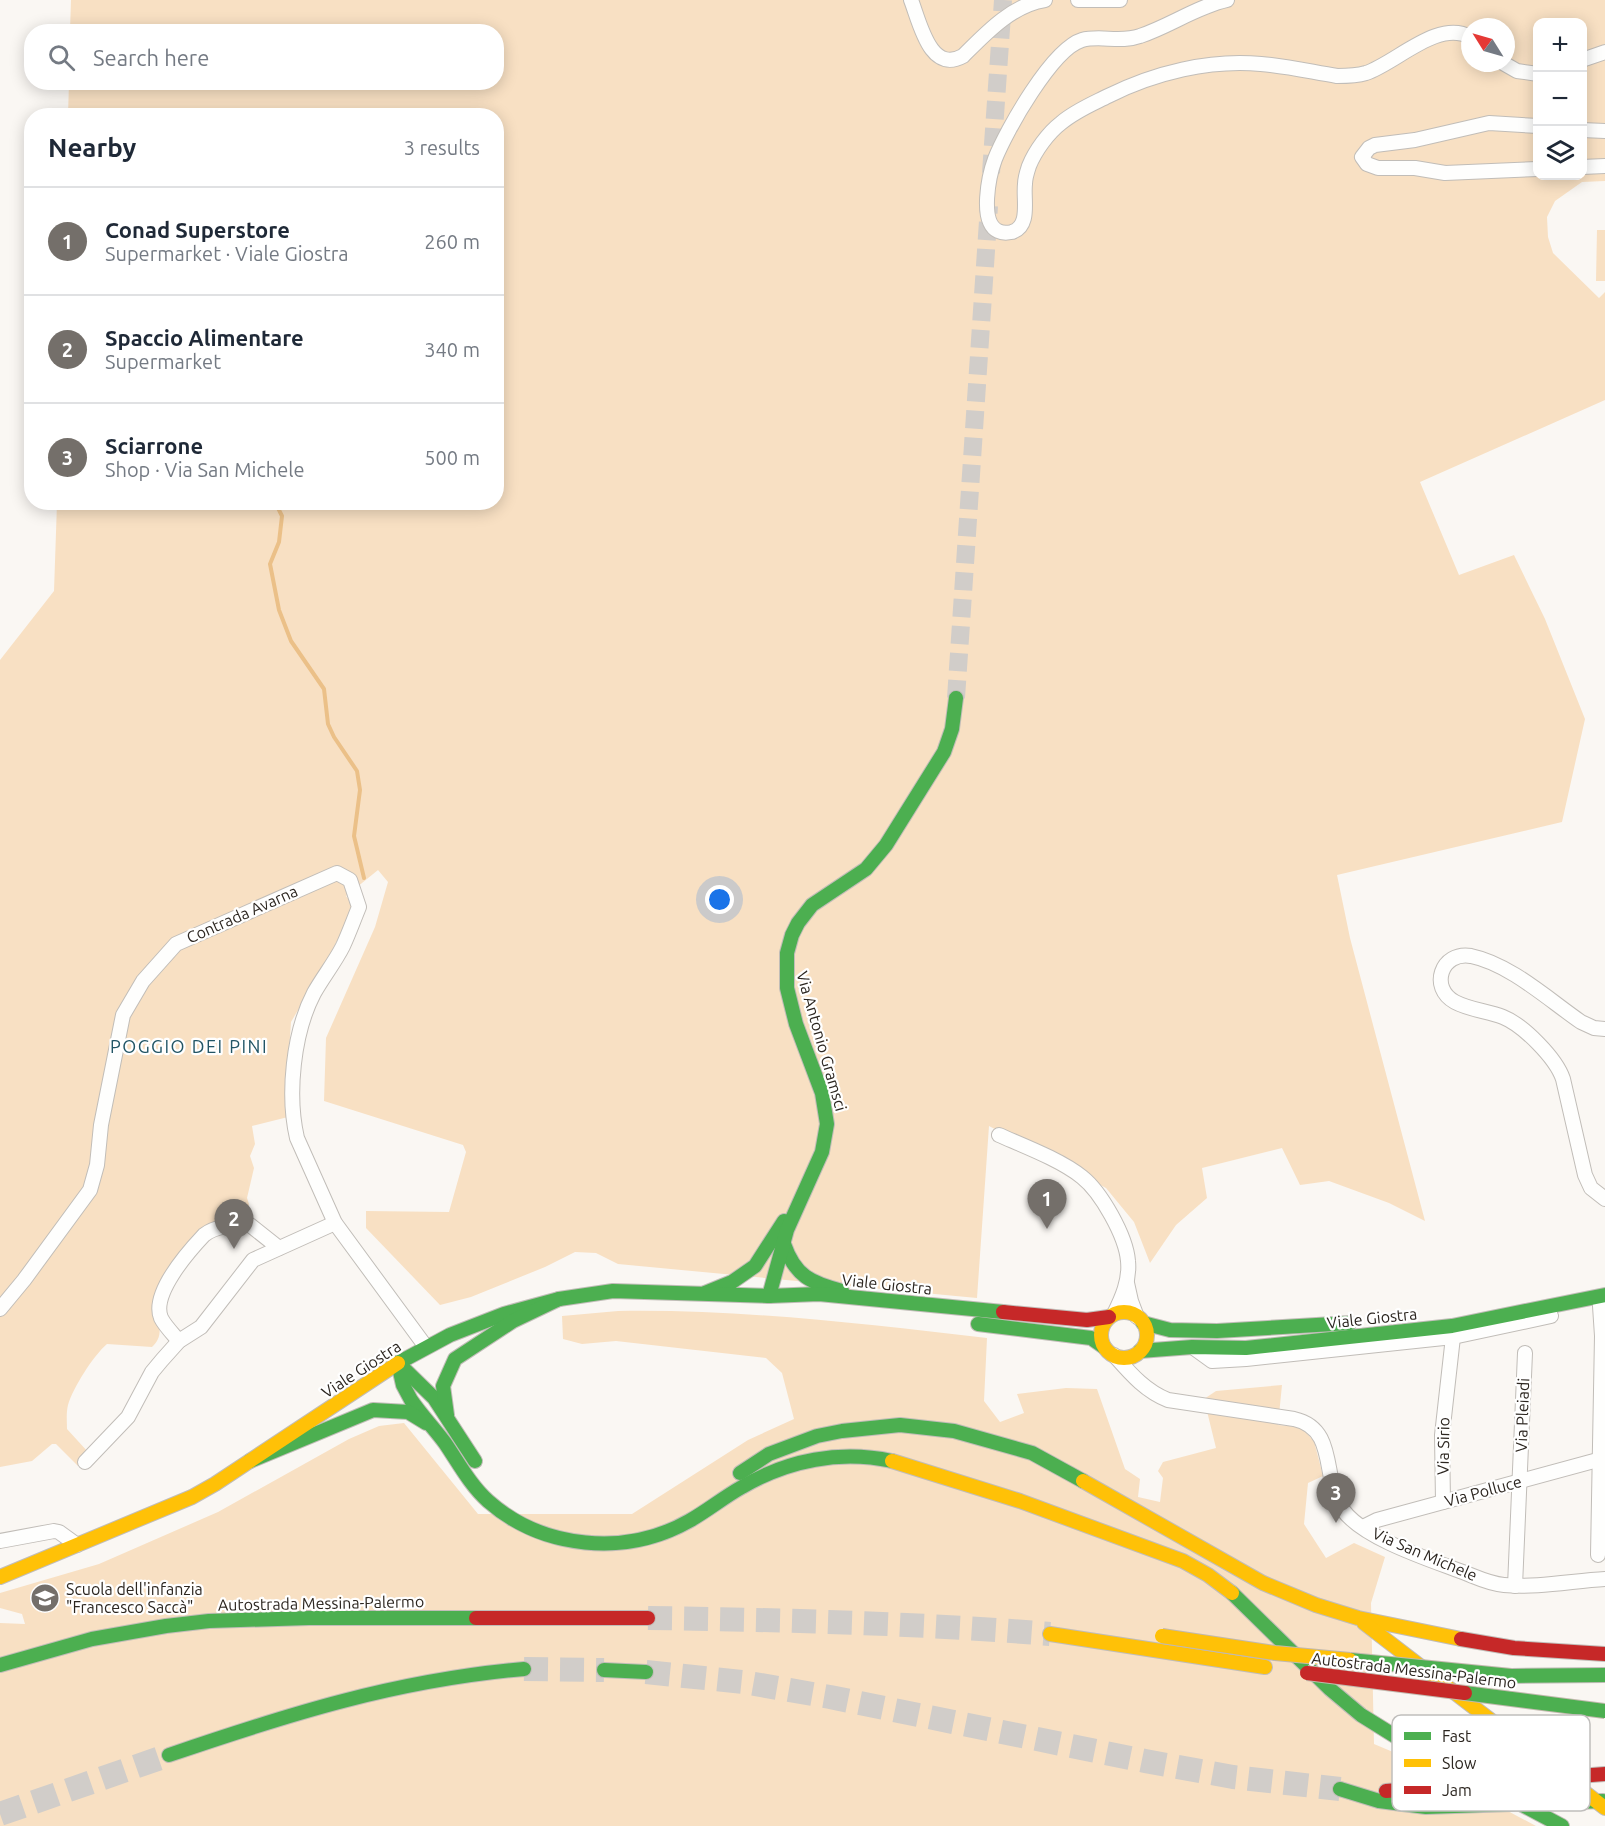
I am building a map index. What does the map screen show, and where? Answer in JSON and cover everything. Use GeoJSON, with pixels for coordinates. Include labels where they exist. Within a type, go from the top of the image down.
{"type":"FeatureCollection","features":[{"type":"Feature","properties":{"kind":"main road","name":"Via Antonio Gramsci"},"geometry":{"type":"LineString","coordinates":[[800,1198],[820,1160],[827,1121],[823,1094],[788,992],[784,968],[788,945],[797,924],[812,904],[827,892],[862,872],[876,860],[944,752],[952,729],[956,698]]}},
{"type":"Feature","properties":{"kind":"main road"},"geometry":{"type":"LineString","coordinates":[[769,1296],[786,1233],[800,1198]]}},
{"type":"Feature","properties":{"kind":"main road"},"geometry":{"type":"LineString","coordinates":[[705,1293],[747,1274],[755,1266],[800,1198]]}},
{"type":"Feature","properties":{"kind":"main road"},"geometry":{"type":"LineString","coordinates":[[784,1244],[788,1258],[800,1275],[833,1288],[882,1301]]}},
{"type":"Feature","properties":{"kind":"main road"},"geometry":{"type":"LineString","coordinates":[[766,1252],[762,1270],[769,1296]]}},
{"type":"Feature","properties":{"kind":"main road","name":"Viale Giostra"},"geometry":{"type":"LineString","coordinates":[[1140,1320],[1151,1327],[1180,1331],[1225,1332],[1406,1319],[1485,1307],[1605,1282]]}},
{"type":"Feature","properties":{"kind":"main road","name":"Viale Giostra"},"geometry":{"type":"LineString","coordinates":[[0,1577],[192,1497],[426,1347],[477,1324],[532,1305],[613,1291],[769,1296],[819,1294],[1088,1320],[1112,1316]]}},
{"type":"Feature","properties":{"kind":"main road","name":"Viale Giostra"},"geometry":{"type":"LineString","coordinates":[[769,1296],[815,1306],[878,1311],[1084,1337],[1095,1340],[1109,1351]]}},
{"type":"Feature","properties":{"kind":"main road"},"geometry":{"type":"LineString","coordinates":[[449,1420],[443,1386],[455,1359],[513,1321],[559,1299]]}},
{"type":"Feature","properties":{"kind":"main road","name":"Viale Giostra"},"geometry":{"type":"LineString","coordinates":[[1138,1352],[1192,1347],[1246,1348],[1452,1326],[1603,1302]]}},
{"type":"Feature","properties":{"kind":"main road"},"geometry":{"type":"LineString","coordinates":[[1130,1313],[1140,1320],[1146,1337],[1138,1352],[1125,1358],[1109,1351],[1101,1335],[1102,1328],[1112,1316],[1130,1313]]}},
{"type":"Feature","properties":{"kind":"main road"},"geometry":{"type":"LineString","coordinates":[[398,1363],[434,1398],[485,1474]]}},
{"type":"Feature","properties":{"kind":"main road"},"geometry":{"type":"LineString","coordinates":[[398,1363],[401,1381],[408,1398],[435,1430],[472,1483],[490,1503],[520,1524],[548,1536],[586,1543],[645,1539],[682,1525],[712,1496],[769,1454],[817,1436],[842,1431],[916,1426],[954,1431],[1032,1453],[1263,1583],[1316,1605],[1358,1618],[1446,1637],[1514,1648],[1605,1654]]}},
{"type":"Feature","properties":{"kind":"main road"},"geometry":{"type":"LineString","coordinates":[[250,1461],[374,1410],[408,1412],[435,1430]]}},
{"type":"Feature","properties":{"kind":"main road"},"geometry":{"type":"LineString","coordinates":[[712,1496],[777,1470],[806,1461],[840,1456],[898,1461],[1019,1501],[1183,1561],[1207,1574],[1238,1597],[1326,1685],[1361,1716],[1392,1734]]}},
{"type":"Feature","properties":{"kind":"main road","name":"Autostrada Messina-Palermo"},"geometry":{"type":"LineString","coordinates":[[0,1665],[83,1641],[166,1626],[255,1618],[648,1618]]}},
{"type":"Feature","properties":{"kind":"main road"},"geometry":{"type":"LineString","coordinates":[[1358,1618],[1484,1715]]}},
{"type":"Feature","properties":{"kind":"main road"},"geometry":{"type":"LineString","coordinates":[[1050,1634],[1065,1636],[1121,1630]]}},
{"type":"Feature","properties":{"kind":"main road"},"geometry":{"type":"LineString","coordinates":[[1157,1635],[1275,1653],[1500,1675],[1605,1675]]}},
{"type":"Feature","properties":{"kind":"main road","name":"Autostrada Messina-Palermo"},"geometry":{"type":"LineString","coordinates":[[1065,1636],[1277,1669],[1605,1711]]}},
{"type":"Feature","properties":{"kind":"main road"},"geometry":{"type":"LineString","coordinates":[[169,1755],[298,1712],[390,1687],[462,1674],[524,1669]]}},
{"type":"Feature","properties":{"kind":"main road"},"geometry":{"type":"LineString","coordinates":[[604,1670],[646,1672]]}},
{"type":"Feature","properties":{"kind":"main road"},"geometry":{"type":"LineString","coordinates":[[1590,1775],[1605,1774]]}},
{"type":"Feature","properties":{"kind":"main road"},"geometry":{"type":"LineString","coordinates":[[1340,1789],[1392,1799]]}},
{"type":"Feature","properties":{"kind":"main road"},"geometry":{"type":"LineString","coordinates":[[1379,1796],[1392,1794]]}},
{"type":"Feature","properties":{"kind":"main road"},"geometry":{"type":"LineString","coordinates":[[1590,1796],[1605,1808]]}},
{"type":"Feature","properties":{"kind":"main road"},"geometry":{"type":"LineString","coordinates":[[1590,1802],[1605,1801]]}},
{"type":"Feature","properties":{"kind":"main road"},"geometry":{"type":"LineString","coordinates":[[1534,1811],[1562,1826]]}},
{"type":"Feature","properties":{"kind":"street"},"geometry":{"type":"LineString","coordinates":[[911,0],[935,54],[942,60],[955,60],[963,56],[1005,17],[1045,0]]}},
{"type":"Feature","properties":{"kind":"street"},"geometry":{"type":"LineString","coordinates":[[1078,0],[1120,0]]}},
{"type":"Feature","properties":{"kind":"street"},"geometry":{"type":"LineString","coordinates":[[1227,0],[1197,9],[1136,38],[1081,41],[1063,54],[1023,104],[1002,140],[989,178],[987,215],[993,227],[1006,233],[1014,232],[1019,228],[1025,212],[1025,183],[1029,167],[1033,157],[1055,128],[1069,116],[1138,82],[1206,65],[1228,63],[1260,63],[1337,76],[1350,76],[1374,70],[1442,34],[1461,32]]}},
{"type":"Feature","properties":{"kind":"street"},"geometry":{"type":"LineString","coordinates":[[1587,58],[1605,52]]}},
{"type":"Feature","properties":{"kind":"street"},"geometry":{"type":"LineString","coordinates":[[1515,70],[1533,73]]}},
{"type":"Feature","properties":{"kind":"street"},"geometry":{"type":"LineString","coordinates":[[1533,126],[1489,123],[1415,140],[1375,145],[1369,148],[1362,157],[1367,164],[1378,168],[1415,168],[1445,173],[1533,169]]}},
{"type":"Feature","properties":{"kind":"street"},"geometry":{"type":"LineString","coordinates":[[1587,130],[1605,131]]}},
{"type":"Feature","properties":{"kind":"street"},"geometry":{"type":"LineString","coordinates":[[1587,167],[1605,166]]}},
{"type":"Feature","properties":{"kind":"street","name":"Contrada Avarna"},"geometry":{"type":"LineString","coordinates":[[0,1309],[90,1190],[97,1165],[101,1125],[123,1015],[143,981],[176,944],[338,873],[350,880],[359,907],[343,947],[314,993],[298,1034],[293,1092],[297,1138],[335,1223]]}},
{"type":"Feature","properties":{"kind":"street"},"geometry":{"type":"LineString","coordinates":[[1605,1029],[1594,1028],[1581,1022],[1506,970],[1480,959],[1465,956],[1454,958],[1447,963],[1441,973],[1441,989],[1451,1000],[1514,1022],[1557,1066],[1563,1078],[1585,1175],[1592,1188],[1605,1199]]}},
{"type":"Feature","properties":{"kind":"street"},"geometry":{"type":"LineString","coordinates":[[999,1135],[1071,1170],[1092,1186],[1110,1214],[1124,1243],[1128,1261],[1127,1283],[1131,1301],[1140,1320]]}},
{"type":"Feature","properties":{"kind":"street"},"geometry":{"type":"LineString","coordinates":[[85,1462],[128,1417],[152,1372],[179,1341],[201,1327],[253,1260],[335,1223],[426,1347]]}},
{"type":"Feature","properties":{"kind":"street"},"geometry":{"type":"LineString","coordinates":[[179,1341],[162,1319],[160,1303],[172,1277],[204,1235],[221,1228],[250,1225],[279,1248]]}},
{"type":"Feature","properties":{"kind":"street"},"geometry":{"type":"LineString","coordinates":[[1112,1316],[1127,1283]]}},
{"type":"Feature","properties":{"kind":"street"},"geometry":{"type":"LineString","coordinates":[[1192,1347],[1212,1361],[1453,1337],[1603,1302],[1602,1459],[1598,1555]]}},
{"type":"Feature","properties":{"kind":"street","name":"Via Sirio"},"geometry":{"type":"LineString","coordinates":[[1443,1502],[1442,1435],[1453,1337]]}},
{"type":"Feature","properties":{"kind":"street","name":"Via San Michele"},"geometry":{"type":"LineString","coordinates":[[1109,1351],[1139,1383],[1157,1395],[1174,1402],[1287,1417],[1306,1422],[1320,1436],[1340,1507],[1350,1518],[1384,1540],[1422,1557],[1491,1582],[1515,1586],[1605,1579]]}},
{"type":"Feature","properties":{"kind":"street"},"geometry":{"type":"LineString","coordinates":[[1138,1352],[1134,1368],[1139,1383]]}},
{"type":"Feature","properties":{"kind":"street","name":"Via Pleiadi"},"geometry":{"type":"LineString","coordinates":[[1515,1586],[1525,1353]]}},
{"type":"Feature","properties":{"kind":"street","name":"Via Polluce"},"geometry":{"type":"LineString","coordinates":[[1363,1527],[1377,1520],[1602,1459]]}},
{"type":"Feature","properties":{"kind":"street"},"geometry":{"type":"LineString","coordinates":[[0,1541],[54,1531],[77,1545]]}},
{"type":"Feature","properties":{"kind":"shaded area"},"geometry":{"type":"Polygon","coordinates":[[[71,0],[1605,0],[1605,181],[1582,182],[1555,201],[1547,217],[1548,237],[1553,253],[1599,298],[1605,292],[1605,400],[1420,482],[1459,575],[1514,555],[1545,619],[1585,719],[1562,822],[1337,875],[1350,938],[1425,1221],[1389,1203],[1329,1181],[1300,1185],[1282,1148],[1202,1168],[1207,1198],[1176,1225],[1150,1263],[1134,1222],[1106,1188],[989,1126],[977,1298],[618,1264],[596,1253],[575,1252],[545,1267],[471,1297],[440,1305],[366,1228],[366,1211],[449,1212],[466,1152],[463,1145],[324,1101],[326,1038],[375,927],[388,882],[378,870],[346,896],[351,902],[352,909],[324,966],[291,1022],[288,1117],[252,1126],[255,1144],[250,1156],[254,1168],[247,1198],[249,1204],[247,1220],[207,1229],[156,1311],[159,1334],[152,1347],[107,1344],[90,1364],[74,1390],[67,1411],[67,1429],[88,1452],[78,1466],[56,1444],[52,1444],[32,1461],[0,1467],[0,660],[54,591],[57,510],[504,510],[504,108],[68,108],[69,90],[504,90],[504,24],[70,24],[71,0]]]}},
{"type":"Feature","properties":{"kind":"shaded area"},"geometry":{"type":"Polygon","coordinates":[[[1597,230],[1605,230],[1605,281],[1596,281],[1597,230]]]}},
{"type":"Feature","properties":{"kind":"shaded area"},"geometry":{"type":"Polygon","coordinates":[[[618,1311],[711,1312],[849,1323],[987,1338],[984,1401],[1000,1422],[1024,1413],[1017,1394],[1066,1388],[1097,1389],[1125,1469],[1140,1479],[1138,1497],[1160,1502],[1163,1478],[1158,1471],[1163,1462],[1216,1448],[1204,1399],[1216,1391],[1282,1385],[1278,1425],[1301,1427],[1314,1441],[1323,1476],[1308,1483],[1304,1524],[1326,1558],[1354,1543],[1385,1557],[1371,1603],[1374,1744],[1392,1752],[1392,1811],[1508,1811],[1536,1826],[0,1826],[0,1623],[25,1624],[22,1614],[0,1608],[0,1593],[99,1564],[218,1512],[349,1439],[379,1426],[404,1423],[478,1514],[632,1514],[748,1440],[794,1419],[782,1373],[766,1358],[616,1341],[582,1344],[563,1339],[562,1316],[618,1311]]]}},
{"type":"Feature","properties":{"kind":"waterway"},"geometry":{"type":"LineString","coordinates":[[279,510],[282,516],[279,542],[270,564],[279,610],[291,641],[324,689],[328,724],[357,771],[360,790],[354,836],[364,878]]}},
{"type":"Feature","properties":{"kind":"tunnel"},"geometry":{"type":"LineString","coordinates":[[991,173],[1003,0]]}},
{"type":"Feature","properties":{"kind":"tunnel"},"geometry":{"type":"LineString","coordinates":[[956,698],[989,206]]}},
{"type":"Feature","properties":{"kind":"tunnel"},"geometry":{"type":"LineString","coordinates":[[648,1618],[950,1627],[1050,1634]]}},
{"type":"Feature","properties":{"kind":"tunnel"},"geometry":{"type":"LineString","coordinates":[[524,1669],[604,1670]]}},
{"type":"Feature","properties":{"kind":"tunnel"},"geometry":{"type":"LineString","coordinates":[[646,1672],[743,1682],[830,1697],[1233,1777],[1340,1789]]}},
{"type":"Feature","properties":{"kind":"tunnel"},"geometry":{"type":"LineString","coordinates":[[0,1814],[169,1755]]}},
{"type":"Feature","properties":{"kind":"traffic: fast"},"geometry":{"type":"LineString","coordinates":[[769,1296],[787,1230],[822,1152],[827,1124],[822,1093],[796,1024],[787,988],[787,953],[792,935],[812,905],[866,869],[886,845],[944,752],[952,729],[956,698]]}},
{"type":"Feature","properties":{"kind":"traffic: fast"},"geometry":{"type":"LineString","coordinates":[[705,1293],[732,1282],[755,1266],[784,1221]]}},
{"type":"Feature","properties":{"kind":"traffic: fast"},"geometry":{"type":"LineString","coordinates":[[784,1244],[793,1264],[806,1277],[821,1285],[842,1291]]}},
{"type":"Feature","properties":{"kind":"traffic: fast"},"geometry":{"type":"LineString","coordinates":[[398,1363],[450,1335],[504,1314],[559,1299],[613,1291],[769,1296],[819,1294],[1003,1312]]}},
{"type":"Feature","properties":{"kind":"traffic: fast"},"geometry":{"type":"LineString","coordinates":[[1140,1351],[1192,1347],[1246,1348],[1452,1326],[1605,1295]]}},
{"type":"Feature","properties":{"kind":"traffic: fast"},"geometry":{"type":"LineString","coordinates":[[447,1415],[443,1386],[455,1359],[513,1321],[559,1299]]}},
{"type":"Feature","properties":{"kind":"traffic: fast"},"geometry":{"type":"LineString","coordinates":[[1143,1323],[1170,1330],[1217,1331],[1350,1323]]}},
{"type":"Feature","properties":{"kind":"traffic: fast"},"geometry":{"type":"LineString","coordinates":[[978,1324],[1091,1338],[1104,1347]]}},
{"type":"Feature","properties":{"kind":"traffic: fast"},"geometry":{"type":"LineString","coordinates":[[398,1363],[403,1385],[411,1400],[482,1495],[510,1517],[533,1529],[559,1538],[585,1543],[639,1540],[689,1521],[742,1487],[796,1464],[834,1457],[892,1461]]}},
{"type":"Feature","properties":{"kind":"traffic: fast"},"geometry":{"type":"LineString","coordinates":[[399,1364],[434,1398],[475,1461]]}},
{"type":"Feature","properties":{"kind":"traffic: fast"},"geometry":{"type":"LineString","coordinates":[[250,1461],[373,1410],[408,1412],[426,1423]]}},
{"type":"Feature","properties":{"kind":"traffic: fast"},"geometry":{"type":"LineString","coordinates":[[740,1473],[769,1454],[817,1436],[900,1425],[954,1431],[1032,1453],[1083,1481]]}},
{"type":"Feature","properties":{"kind":"traffic: fast"},"geometry":{"type":"LineString","coordinates":[[1232,1593],[1330,1689],[1361,1715],[1392,1734]]}},
{"type":"Feature","properties":{"kind":"traffic: fast"},"geometry":{"type":"LineString","coordinates":[[0,1665],[92,1639],[209,1621],[309,1618],[476,1618]]}},
{"type":"Feature","properties":{"kind":"traffic: fast"},"geometry":{"type":"LineString","coordinates":[[1350,1660],[1511,1676]]}},
{"type":"Feature","properties":{"kind":"traffic: fast"},"geometry":{"type":"LineString","coordinates":[[169,1755],[257,1726],[388,1690],[477,1674],[524,1669]]}},
{"type":"Feature","properties":{"kind":"traffic: fast"},"geometry":{"type":"LineString","coordinates":[[604,1670],[646,1672]]}},
{"type":"Feature","properties":{"kind":"traffic: fast"},"geometry":{"type":"LineString","coordinates":[[1511,1676],[1605,1675]]}},
{"type":"Feature","properties":{"kind":"traffic: fast"},"geometry":{"type":"LineString","coordinates":[[1465,1693],[1605,1711]]}},
{"type":"Feature","properties":{"kind":"traffic: fast"},"geometry":{"type":"LineString","coordinates":[[1340,1789],[1392,1803]]}},
{"type":"Feature","properties":{"kind":"traffic: fast"},"geometry":{"type":"LineString","coordinates":[[1590,1801],[1603,1801]]}},
{"type":"Feature","properties":{"kind":"traffic: fast"},"geometry":{"type":"LineString","coordinates":[[1534,1811],[1562,1826]]}},
{"type":"Feature","properties":{"kind":"traffic: slow"},"geometry":{"type":"LineString","coordinates":[[1124,1312],[1140,1319],[1147,1335],[1140,1351],[1124,1358],[1108,1351],[1101,1335],[1108,1319],[1124,1312]]}},
{"type":"Feature","properties":{"kind":"traffic: slow"},"geometry":{"type":"LineString","coordinates":[[0,1577],[192,1497],[398,1363]]}},
{"type":"Feature","properties":{"kind":"traffic: slow"},"geometry":{"type":"LineString","coordinates":[[892,1461],[1020,1501],[1183,1561],[1208,1575],[1232,1593]]}},
{"type":"Feature","properties":{"kind":"traffic: slow"},"geometry":{"type":"LineString","coordinates":[[1083,1481],[1263,1583],[1316,1605],[1358,1618],[1461,1639]]}},
{"type":"Feature","properties":{"kind":"traffic: slow"},"geometry":{"type":"LineString","coordinates":[[1364,1623],[1484,1715]]}},
{"type":"Feature","properties":{"kind":"traffic: slow"},"geometry":{"type":"LineString","coordinates":[[1050,1634],[1265,1667]]}},
{"type":"Feature","properties":{"kind":"traffic: slow"},"geometry":{"type":"LineString","coordinates":[[1162,1636],[1275,1653],[1350,1660]]}},
{"type":"Feature","properties":{"kind":"traffic: slow"},"geometry":{"type":"LineString","coordinates":[[1590,1796],[1605,1808]]}},
{"type":"Feature","properties":{"kind":"traffic: jam"},"geometry":{"type":"LineString","coordinates":[[1003,1312],[1087,1320],[1109,1317]]}},
{"type":"Feature","properties":{"kind":"traffic: jam"},"geometry":{"type":"LineString","coordinates":[[476,1618],[648,1618]]}},
{"type":"Feature","properties":{"kind":"traffic: jam"},"geometry":{"type":"LineString","coordinates":[[1461,1639],[1514,1648],[1605,1654]]}},
{"type":"Feature","properties":{"kind":"traffic: jam"},"geometry":{"type":"LineString","coordinates":[[1307,1673],[1465,1693]]}},
{"type":"Feature","properties":{"kind":"traffic: jam"},"geometry":{"type":"LineString","coordinates":[[1590,1775],[1605,1774]]}},
{"type":"Feature","properties":{"kind":"traffic: jam"},"geometry":{"type":"LineString","coordinates":[[1386,1791],[1392,1791]]}},
{"type":"Feature","properties":{"kind":"place","name":"Conad Superstore"},"geometry":{"type":"Point","coordinates":[1047,1229]}},
{"type":"Feature","properties":{"kind":"place","name":"Spaccio Alimentare"},"geometry":{"type":"Point","coordinates":[234,1249]}},
{"type":"Feature","properties":{"kind":"place","name":"Sciarrone"},"geometry":{"type":"Point","coordinates":[1336,1523]}},
{"type":"Feature","properties":{"kind":"place","name":"Scuola dell'infanzia \"Francesco Saccà\""},"geometry":{"type":"Point","coordinates":[45,1598]}},
{"type":"Feature","properties":{"kind":"district","name":"POGGIO DEI PINI"},"geometry":{"type":"Point","coordinates":[189,1047]}}]}
